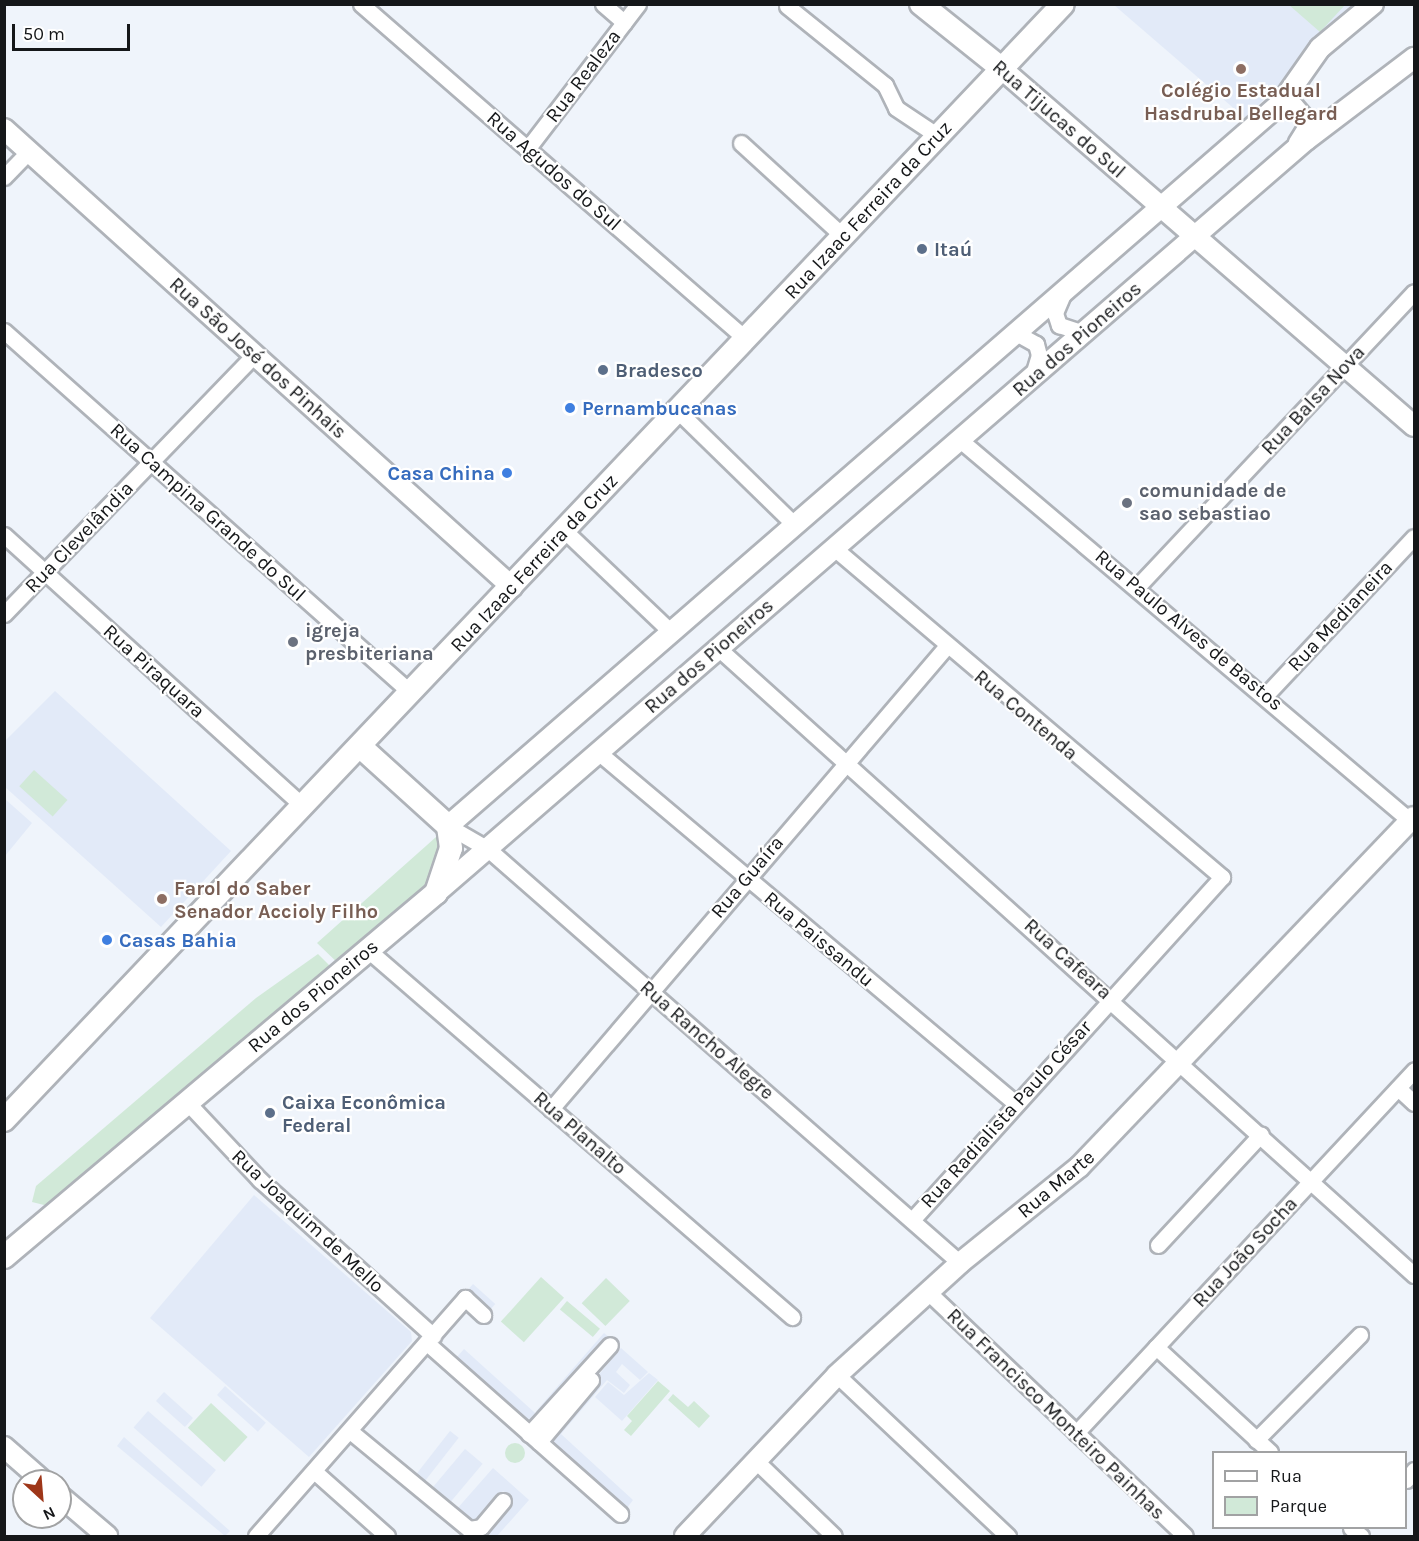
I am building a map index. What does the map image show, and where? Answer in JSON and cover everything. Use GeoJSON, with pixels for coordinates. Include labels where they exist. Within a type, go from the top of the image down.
{"type":"FeatureCollection","features":[{"type":"Feature","properties":{"kind":"main road","name":"Rua Tijucas do Sul"},"geometry":{"type":"LineString","coordinates":[[921,4],[1002,69]]}},
{"type":"Feature","properties":{"kind":"main road","name":"Rua Izaac Ferreira da Cruz"},"geometry":{"type":"LineString","coordinates":[[4,1120],[361,747],[1063,4]]}},
{"type":"Feature","properties":{"kind":"main road","name":"Rua Rancho Alegre"},"geometry":{"type":"LineString","coordinates":[[361,747],[448,826]]}},
{"type":"Feature","properties":{"kind":"main road"},"geometry":{"type":"LineString","coordinates":[[436,893],[451,848],[448,826]]}},
{"type":"Feature","properties":{"kind":"main road","name":"Rua dos Pioneiros"},"geometry":{"type":"LineString","coordinates":[[4,1257],[436,893]]}},
{"type":"Feature","properties":{"kind":"street","name":"Rua Agudos do Sul"},"geometry":{"type":"LineString","coordinates":[[361,4],[746,339]]}},
{"type":"Feature","properties":{"kind":"street"},"geometry":{"type":"LineString","coordinates":[[603,4],[624,22]]}},
{"type":"Feature","properties":{"kind":"street","name":"Rua Realeza"},"geometry":{"type":"LineString","coordinates":[[528,148],[638,4]]}},
{"type":"Feature","properties":{"kind":"street"},"geometry":{"type":"LineString","coordinates":[[448,826],[1281,102],[1320,48],[1373,4]]}},
{"type":"Feature","properties":{"kind":"street"},"geometry":{"type":"LineString","coordinates":[[787,6],[885,85],[896,108],[938,136]]}},
{"type":"Feature","properties":{"kind":"street","name":"Rua dos Pioneiros"},"geometry":{"type":"LineString","coordinates":[[436,893],[1263,178],[1414,58]]}},
{"type":"Feature","properties":{"kind":"street","name":"Rua Tijucas do Sul"},"geometry":{"type":"LineString","coordinates":[[1002,69],[1414,426]]}},
{"type":"Feature","properties":{"kind":"street"},"geometry":{"type":"LineString","coordinates":[[1263,178],[1306,130],[1304,112],[1281,102]]}},
{"type":"Feature","properties":{"kind":"street","name":"Rua São José dos Pinhais"},"geometry":{"type":"LineString","coordinates":[[4,129],[253,356],[512,587]]}},
{"type":"Feature","properties":{"kind":"street"},"geometry":{"type":"LineString","coordinates":[[741,142],[843,236]]}},
{"type":"Feature","properties":{"kind":"street"},"geometry":{"type":"LineString","coordinates":[[4,177],[29,151]]}},
{"type":"Feature","properties":{"kind":"street"},"geometry":{"type":"LineString","coordinates":[[1066,289],[1054,313],[1059,325],[1083,333]]}},
{"type":"Feature","properties":{"kind":"street","name":"Rua Balsa Nova"},"geometry":{"type":"LineString","coordinates":[[1138,586],[1414,292]]}},
{"type":"Feature","properties":{"kind":"street","name":"Rua Campina Grande do Sul"},"geometry":{"type":"LineString","coordinates":[[4,331],[411,693]]}},
{"type":"Feature","properties":{"kind":"street"},"geometry":{"type":"LineString","coordinates":[[1016,333],[1036,344],[1039,355],[1031,378]]}},
{"type":"Feature","properties":{"kind":"street","name":"Rua Clevelândia"},"geometry":{"type":"LineString","coordinates":[[4,614],[253,356]]}},
{"type":"Feature","properties":{"kind":"street"},"geometry":{"type":"LineString","coordinates":[[678,411],[795,525]]}},
{"type":"Feature","properties":{"kind":"street","name":"Rua Paulo Alves de Bastos"},"geometry":{"type":"LineString","coordinates":[[960,440],[1138,586],[1413,821]]}},
{"type":"Feature","properties":{"kind":"street"},"geometry":{"type":"LineString","coordinates":[[565,531],[671,632]]}},
{"type":"Feature","properties":{"kind":"street","name":"Rua Piraquara"},"geometry":{"type":"LineString","coordinates":[[4,535],[303,806]]}},
{"type":"Feature","properties":{"kind":"street","name":"Rua Medianeira"},"geometry":{"type":"LineString","coordinates":[[1266,695],[1414,537]]}},
{"type":"Feature","properties":{"kind":"street","name":"Rua Contenda"},"geometry":{"type":"LineString","coordinates":[[834,549],[945,648],[1222,877]]}},
{"type":"Feature","properties":{"kind":"street","name":"Rua Cafeara"},"geometry":{"type":"LineString","coordinates":[[718,648],[1184,1062],[1414,1275]]}},
{"type":"Feature","properties":{"kind":"street","name":"Rua Guaíra"},"geometry":{"type":"LineString","coordinates":[[551,1109],[653,993],[746,877],[845,761],[945,648]]}},
{"type":"Feature","properties":{"kind":"street","name":"Rua Paissandu"},"geometry":{"type":"LineString","coordinates":[[598,752],[1014,1102]]}},
{"type":"Feature","properties":{"kind":"street","name":"Rua Marte"},"geometry":{"type":"LineString","coordinates":[[685,1536],[837,1375],[960,1263],[1079,1167],[1184,1062],[1413,821]]}},
{"type":"Feature","properties":{"kind":"street","name":"Rua Rancho Alegre"},"geometry":{"type":"LineString","coordinates":[[448,826],[488,849],[960,1263]]}},
{"type":"Feature","properties":{"kind":"street","name":"Rua Radialista Paulo César"},"geometry":{"type":"LineString","coordinates":[[912,1220],[1014,1102],[1222,877]]}},
{"type":"Feature","properties":{"kind":"street","name":"Rua Planalto"},"geometry":{"type":"LineString","coordinates":[[368,950],[792,1317]]}},
{"type":"Feature","properties":{"kind":"street","name":"Rua João Socha"},"geometry":{"type":"LineString","coordinates":[[1076,1433],[1414,1070]]}},
{"type":"Feature","properties":{"kind":"street"},"geometry":{"type":"LineString","coordinates":[[1398,1088],[1414,1103]]}},
{"type":"Feature","properties":{"kind":"street","name":"Rua Joaquim de Mello"},"geometry":{"type":"LineString","coordinates":[[187,1102],[260,1180],[534,1438],[620,1514]]}},
{"type":"Feature","properties":{"kind":"street"},"geometry":{"type":"LineString","coordinates":[[1158,1245],[1261,1134]]}},
{"type":"Feature","properties":{"kind":"street","name":"Rua Francisco Monteiro Painhas"},"geometry":{"type":"LineString","coordinates":[[928,1292],[1185,1536]]}},
{"type":"Feature","properties":{"kind":"street"},"geometry":{"type":"LineString","coordinates":[[256,1536],[465,1298],[483,1315]]}},
{"type":"Feature","properties":{"kind":"street"},"geometry":{"type":"LineString","coordinates":[[1256,1440],[1360,1335]]}},
{"type":"Feature","properties":{"kind":"street"},"geometry":{"type":"LineString","coordinates":[[1156,1347],[1269,1451]]}},
{"type":"Feature","properties":{"kind":"street"},"geometry":{"type":"LineString","coordinates":[[534,1438],[613,1348]]}},
{"type":"Feature","properties":{"kind":"street"},"geometry":{"type":"LineString","coordinates":[[837,1375],[1008,1536]]}},
{"type":"Feature","properties":{"kind":"street"},"geometry":{"type":"LineString","coordinates":[[350,1431],[469,1530],[481,1527],[503,1501]]}},
{"type":"Feature","properties":{"kind":"street"},"geometry":{"type":"LineString","coordinates":[[4,1447],[29,1469]]}},
{"type":"Feature","properties":{"kind":"street"},"geometry":{"type":"LineString","coordinates":[[756,1461],[834,1536]]}},
{"type":"Feature","properties":{"kind":"street"},"geometry":{"type":"LineString","coordinates":[[314,1471],[387,1536]]}},
{"type":"Feature","properties":{"kind":"street"},"geometry":{"type":"LineString","coordinates":[[72,1506],[107,1536]]}},
{"type":"Feature","properties":{"kind":"shaded area","name":"Colégio Estadual Hasdrubal Bellegard"},"geometry":{"type":"Polygon","coordinates":[[[1114,5],[1359,5],[1245,118],[1114,5]]]}},
{"type":"Feature","properties":{"kind":"shaded area"},"geometry":{"type":"Polygon","coordinates":[[[55,691],[231,851],[161,927],[5,787],[5,741],[55,691]]]}},
{"type":"Feature","properties":{"kind":"shaded area"},"geometry":{"type":"Polygon","coordinates":[[[5,799],[32,823],[5,856],[5,799]]]}},
{"type":"Feature","properties":{"kind":"shaded area"},"geometry":{"type":"Polygon","coordinates":[[[254,1195],[411,1332],[412,1341],[309,1457],[150,1318],[254,1195]]]}},
{"type":"Feature","properties":{"kind":"shaded area"},"geometry":{"type":"Polygon","coordinates":[[[473,1284],[495,1304],[488,1312],[466,1292],[473,1284]]]}},
{"type":"Feature","properties":{"kind":"shaded area"},"geometry":{"type":"Polygon","coordinates":[[[604,1333],[612,1340],[544,1419],[536,1411],[604,1333]]]}},
{"type":"Feature","properties":{"kind":"shaded area"},"geometry":{"type":"Polygon","coordinates":[[[621,1348],[648,1372],[640,1380],[622,1364],[616,1372],[630,1385],[624,1393],[607,1380],[561,1434],[633,1500],[627,1508],[547,1437],[621,1348]]]}},
{"type":"Feature","properties":{"kind":"shaded area"},"geometry":{"type":"Polygon","coordinates":[[[464,1349],[540,1417],[532,1425],[457,1357],[464,1349]]]}},
{"type":"Feature","properties":{"kind":"shaded area"},"geometry":{"type":"Polygon","coordinates":[[[649,1373],[658,1380],[622,1421],[595,1397],[608,1382],[624,1395],[649,1373]]]}},
{"type":"Feature","properties":{"kind":"shaded area"},"geometry":{"type":"Polygon","coordinates":[[[225,1386],[266,1423],[258,1432],[217,1395],[225,1386]]]}},
{"type":"Feature","properties":{"kind":"shaded area"},"geometry":{"type":"Polygon","coordinates":[[[164,1392],[193,1418],[185,1427],[156,1401],[164,1392]]]}},
{"type":"Feature","properties":{"kind":"shaded area"},"geometry":{"type":"Polygon","coordinates":[[[148,1411],[216,1470],[201,1487],[134,1428],[148,1411]]]}},
{"type":"Feature","properties":{"kind":"shaded area"},"geometry":{"type":"Polygon","coordinates":[[[450,1431],[459,1438],[424,1483],[415,1476],[450,1431]]]}},
{"type":"Feature","properties":{"kind":"shaded area"},"geometry":{"type":"Polygon","coordinates":[[[124,1437],[230,1531],[225,1536],[117,1446],[124,1437]]]}},
{"type":"Feature","properties":{"kind":"shaded area"},"geometry":{"type":"Polygon","coordinates":[[[465,1449],[483,1464],[450,1503],[432,1488],[465,1449]]]}},
{"type":"Feature","properties":{"kind":"shaded area"},"geometry":{"type":"Polygon","coordinates":[[[493,1468],[529,1500],[497,1536],[480,1536],[513,1499],[503,1491],[473,1525],[456,1510],[493,1468]]]}},
{"type":"Feature","properties":{"kind":"green space"},"geometry":{"type":"Polygon","coordinates":[[[1289,5],[1345,5],[1320,32],[1289,5]]]}},
{"type":"Feature","properties":{"kind":"green space"},"geometry":{"type":"Polygon","coordinates":[[[34,770],[67,800],[53,816],[19,786],[34,770]]]}},
{"type":"Feature","properties":{"kind":"green space"},"geometry":{"type":"Polygon","coordinates":[[[445,829],[434,893],[344,969],[317,943],[445,829]]]}},
{"type":"Feature","properties":{"kind":"green space"},"geometry":{"type":"Polygon","coordinates":[[[318,954],[338,974],[60,1209],[32,1202],[36,1186],[256,998],[318,954]]]}},
{"type":"Feature","properties":{"kind":"green space"},"geometry":{"type":"Polygon","coordinates":[[[541,1277],[564,1298],[524,1342],[501,1322],[541,1277]]]}},
{"type":"Feature","properties":{"kind":"green space"},"geometry":{"type":"Polygon","coordinates":[[[606,1278],[630,1301],[605,1326],[582,1303],[606,1278]]]}},
{"type":"Feature","properties":{"kind":"green space"},"geometry":{"type":"Polygon","coordinates":[[[567,1301],[600,1329],[593,1337],[560,1309],[567,1301]]]}},
{"type":"Feature","properties":{"kind":"green space"},"geometry":{"type":"Polygon","coordinates":[[[658,1381],[670,1391],[631,1436],[624,1430],[632,1421],[627,1416],[658,1381]]]}},
{"type":"Feature","properties":{"kind":"green space"},"geometry":{"type":"Polygon","coordinates":[[[673,1394],[688,1407],[694,1401],[710,1416],[699,1428],[668,1400],[673,1394]]]}},
{"type":"Feature","properties":{"kind":"green space"},"geometry":{"type":"Polygon","coordinates":[[[211,1403],[248,1437],[224,1462],[188,1428],[211,1403]]]}},
{"type":"Feature","properties":{"kind":"green space"},"geometry":{"type":"Polygon","coordinates":[[[515,1443],[522,1446],[525,1453],[522,1460],[515,1463],[508,1460],[505,1453],[508,1446],[515,1443]]]}},
{"type":"Feature","properties":{"kind":"place","name":"Colégio Estadual Hasdrubal Bellegard"},"geometry":{"type":"Point","coordinates":[1241,69]}},
{"type":"Feature","properties":{"kind":"place","name":"Itaú"},"geometry":{"type":"Point","coordinates":[922,249]}},
{"type":"Feature","properties":{"kind":"place","name":"Bradesco"},"geometry":{"type":"Point","coordinates":[603,370]}},
{"type":"Feature","properties":{"kind":"place","name":"Pernambucanas"},"geometry":{"type":"Point","coordinates":[570,408]}},
{"type":"Feature","properties":{"kind":"place","name":"Casa China"},"geometry":{"type":"Point","coordinates":[507,473]}},
{"type":"Feature","properties":{"kind":"place","name":"comunidade de sao sebastiao"},"geometry":{"type":"Point","coordinates":[1127,503]}},
{"type":"Feature","properties":{"kind":"place","name":"igreja presbiteriana"},"geometry":{"type":"Point","coordinates":[293,642]}},
{"type":"Feature","properties":{"kind":"place","name":"Farol do Saber Senador Accioly Filho"},"geometry":{"type":"Point","coordinates":[162,899]}},
{"type":"Feature","properties":{"kind":"place","name":"Casas Bahia"},"geometry":{"type":"Point","coordinates":[107,940]}},
{"type":"Feature","properties":{"kind":"place","name":"Caixa Econômica Federal"},"geometry":{"type":"Point","coordinates":[270,1113]}}]}
